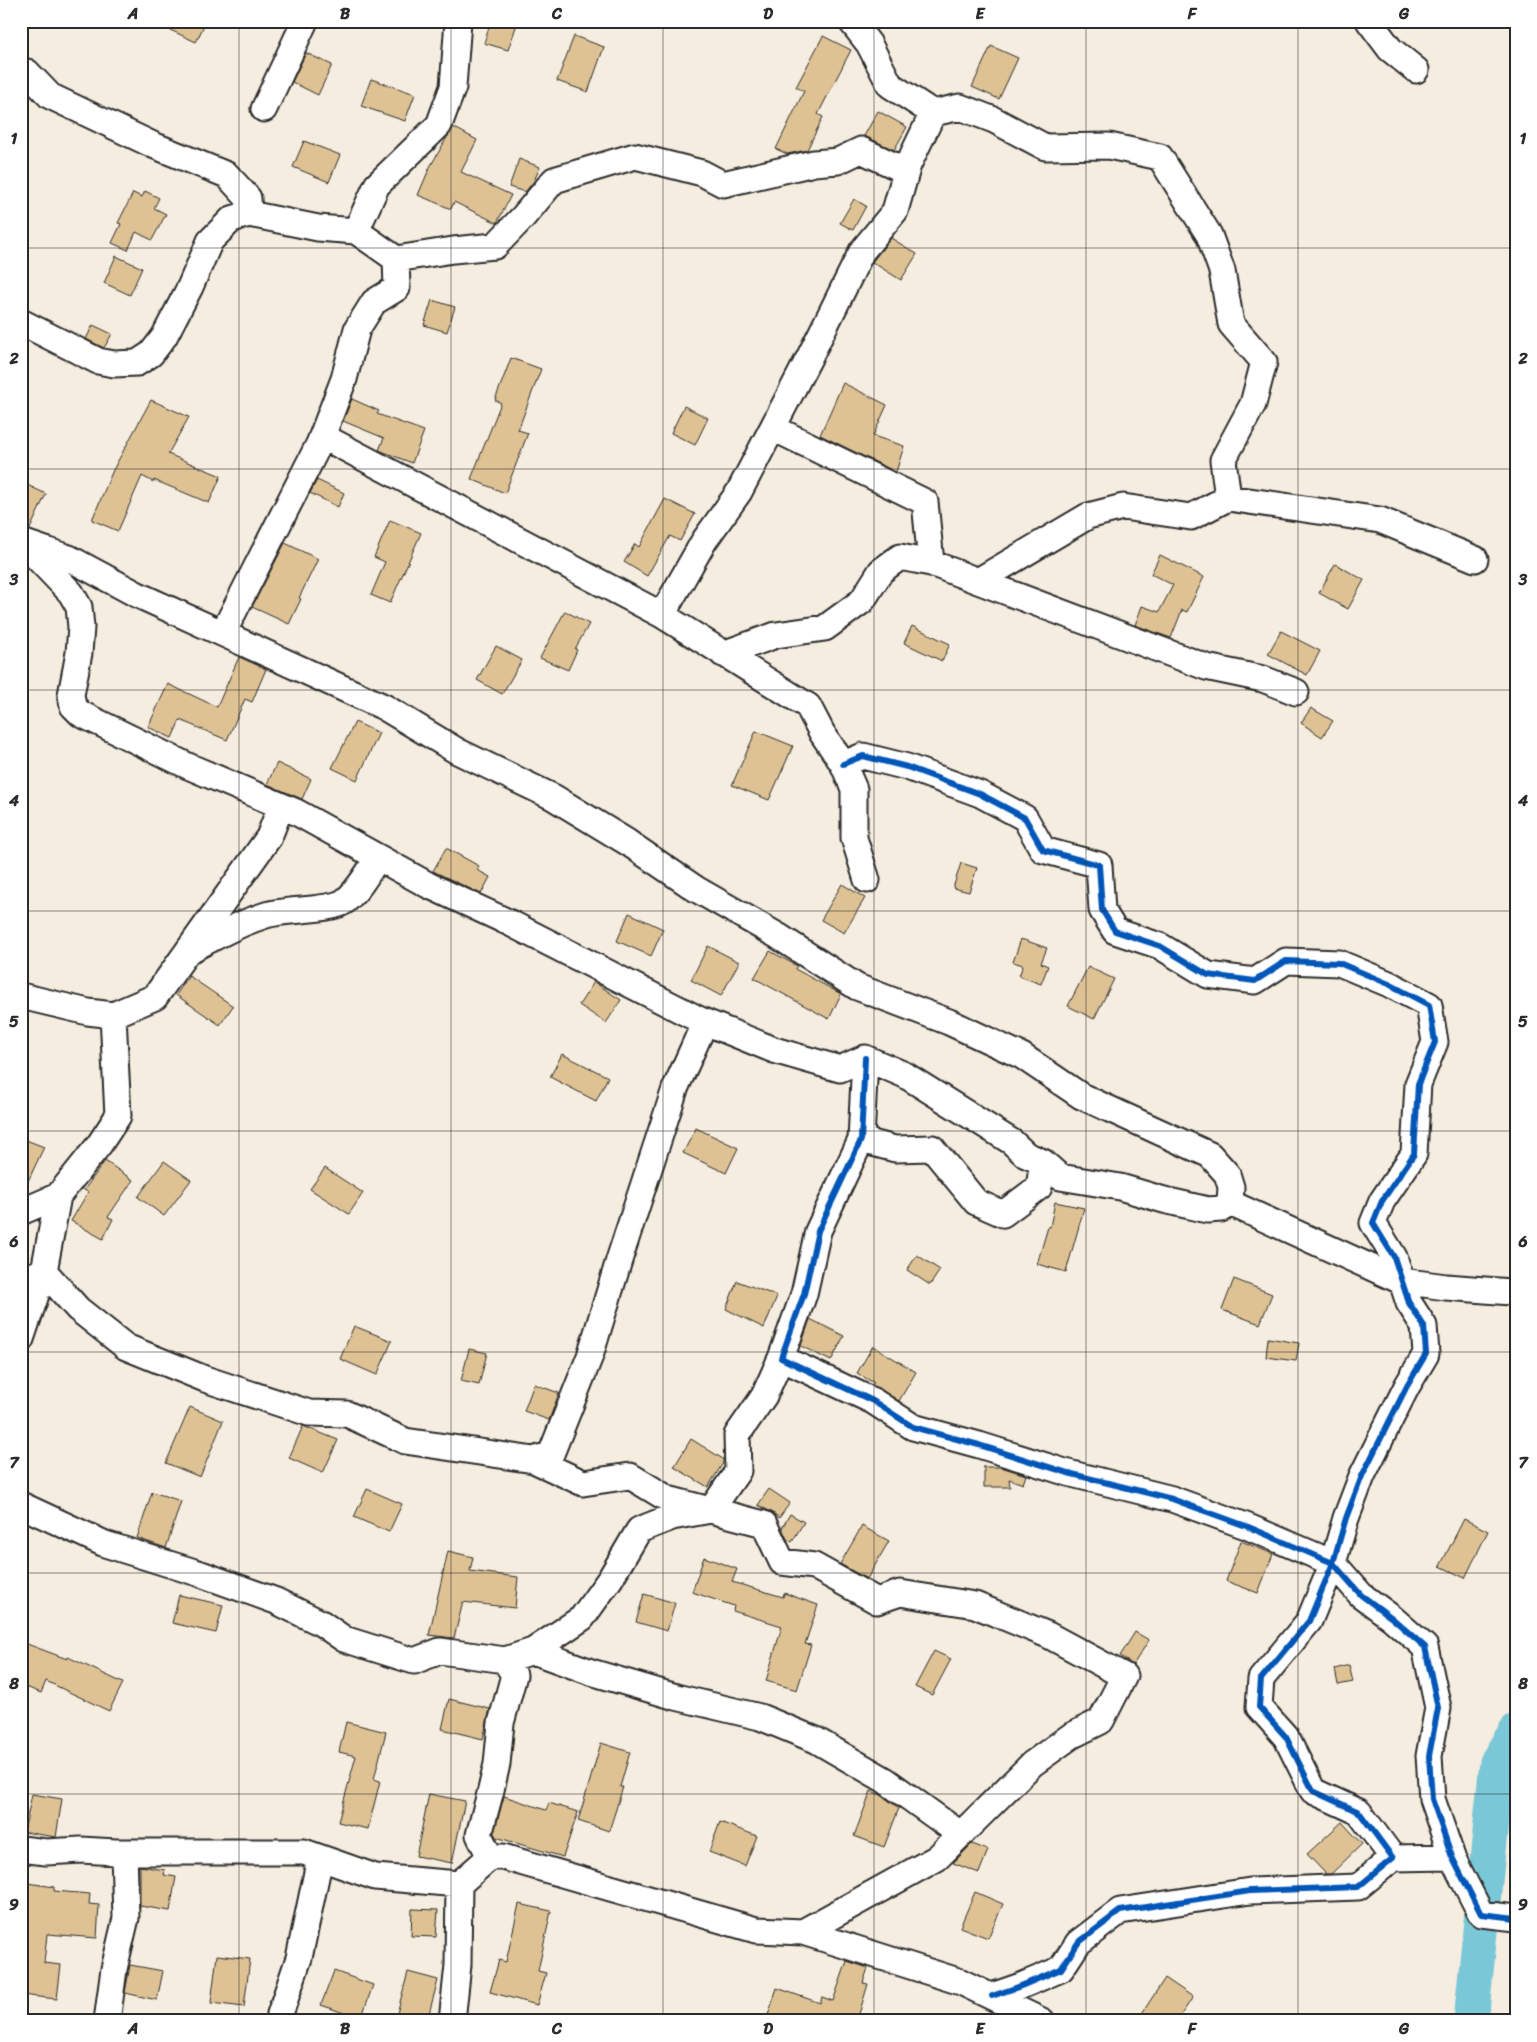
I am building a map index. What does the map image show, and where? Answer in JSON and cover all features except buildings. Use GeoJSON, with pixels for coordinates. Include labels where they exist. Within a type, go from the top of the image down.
{"type":"FeatureCollection","features":[{"type":"Feature","properties":{"kind":"street"},"geometry":{"type":"LineString","coordinates":[[264,109],[305,21]]}},
{"type":"Feature","properties":{"kind":"street"},"geometry":{"type":"LineString","coordinates":[[356,231],[377,185],[439,125],[453,87],[458,21]]}},
{"type":"Feature","properties":{"kind":"street"},"geometry":{"type":"LineString","coordinates":[[852,21],[869,44],[890,85],[933,112],[960,107],[994,120],[1045,147],[1109,146],[1160,157],[1208,235],[1222,271],[1231,324],[1264,362],[1253,404],[1223,460],[1228,498]]}},
{"type":"Feature","properties":{"kind":"street"},"geometry":{"type":"LineString","coordinates":[[1369,21],[1390,49],[1416,70]]}},
{"type":"Feature","properties":{"kind":"street"},"geometry":{"type":"LineString","coordinates":[[21,72],[26,72],[50,96],[90,116],[226,175],[248,198],[249,214]]}},
{"type":"Feature","properties":{"kind":"street"},"geometry":{"type":"LineString","coordinates":[[662,614],[704,541],[739,492],[862,251],[895,211],[906,171],[933,112]]}},
{"type":"Feature","properties":{"kind":"street"},"geometry":{"type":"LineString","coordinates":[[21,322],[98,361],[114,364],[137,363],[151,354],[164,337],[190,287],[210,241],[232,219],[249,214],[318,228],[356,231],[396,259],[453,250],[495,246],[523,217],[554,180],[635,156],[702,173],[723,184],[814,163],[838,161],[861,150],[906,171]]}},
{"type":"Feature","properties":{"kind":"street"},"geometry":{"type":"LineString","coordinates":[[222,633],[322,436],[344,379],[357,329],[374,302],[397,288],[396,259]]}},
{"type":"Feature","properties":{"kind":"street"},"geometry":{"type":"LineString","coordinates":[[773,428],[925,502],[932,564]]}},
{"type":"Feature","properties":{"kind":"street"},"geometry":{"type":"LineString","coordinates":[[322,436],[662,614],[808,706],[822,733],[843,764],[854,789],[854,838],[867,880]]}},
{"type":"Feature","properties":{"kind":"street"},"geometry":{"type":"LineString","coordinates":[[978,581],[1088,516],[1123,507],[1191,518],[1228,498],[1380,520],[1475,559]]}},
{"type":"Feature","properties":{"kind":"street"},"geometry":{"type":"LineString","coordinates":[[22,542],[69,558],[136,594],[384,707],[457,751],[553,797],[627,842],[696,889],[778,936],[857,987],[949,1022],[1022,1056],[1082,1096],[1210,1155],[1227,1174],[1231,1187],[1230,1203]]}},
{"type":"Feature","properties":{"kind":"street"},"geometry":{"type":"LineString","coordinates":[[22,542],[71,593],[79,607],[81,627],[79,653],[71,695],[73,706],[81,714],[188,766],[281,806],[428,885],[512,924],[706,1022],[774,1050],[840,1069],[865,1058],[905,1075],[1012,1142],[1026,1156],[1043,1162],[1060,1178],[1120,1186],[1164,1200],[1208,1210],[1221,1209],[1230,1203]]}},
{"type":"Feature","properties":{"kind":"street"},"geometry":{"type":"LineString","coordinates":[[723,654],[776,635],[825,628],[862,602],[881,571],[900,557],[932,564],[1206,668],[1263,680],[1296,692]]}},
{"type":"Feature","properties":{"kind":"street"},"geometry":{"type":"LineString","coordinates":[[843,764],[863,756],[907,767],[980,794],[1025,818],[1044,850],[1099,865],[1102,910],[1115,931],[1160,946],[1208,975],[1255,981],[1286,962],[1339,964],[1389,984],[1429,1005],[1435,1042],[1418,1084],[1414,1154],[1382,1201],[1373,1222],[1394,1257],[1400,1281],[1409,1303],[1424,1326],[1426,1354],[1407,1386],[1362,1476],[1346,1518],[1334,1563],[1310,1621],[1260,1679],[1259,1707],[1286,1736],[1313,1791],[1359,1812],[1393,1858]]}},
{"type":"Feature","properties":{"kind":"street"},"geometry":{"type":"LineString","coordinates":[[21,996],[88,1012],[113,1015],[155,998],[269,837],[281,806]]}},
{"type":"Feature","properties":{"kind":"street"},"geometry":{"type":"LineString","coordinates":[[188,952],[229,929],[268,914],[317,908],[344,902],[360,884],[378,858]]}},
{"type":"Feature","properties":{"kind":"street"},"geometry":{"type":"LineString","coordinates":[[21,1339],[33,1274],[58,1196],[100,1145],[118,1116],[113,1015]]}},
{"type":"Feature","properties":{"kind":"street"},"geometry":{"type":"LineString","coordinates":[[534,1460],[551,1454],[590,1356],[675,1089],[706,1022]]}},
{"type":"Feature","properties":{"kind":"street"},"geometry":{"type":"LineString","coordinates":[[21,1505],[106,1544],[201,1574],[276,1601],[321,1623],[344,1639],[414,1661],[440,1651],[504,1660],[533,1650],[582,1618],[610,1579],[639,1530],[672,1518],[710,1510],[738,1471],[737,1435],[764,1396],[781,1358],[804,1294],[818,1231],[861,1140],[865,1058]]}},
{"type":"Feature","properties":{"kind":"street"},"geometry":{"type":"LineString","coordinates":[[861,1140],[895,1149],[932,1148],[976,1202],[1003,1214],[1039,1187],[1043,1162]]}},
{"type":"Feature","properties":{"kind":"street"},"geometry":{"type":"LineString","coordinates":[[21,1212],[58,1196]]}},
{"type":"Feature","properties":{"kind":"street"},"geometry":{"type":"LineString","coordinates":[[1230,1203],[1400,1281],[1516,1294]]}},
{"type":"Feature","properties":{"kind":"street"},"geometry":{"type":"LineString","coordinates":[[33,1274],[126,1347],[205,1380],[309,1413],[347,1414],[405,1441],[534,1460],[582,1483],[630,1476],[668,1499],[764,1524],[782,1562],[814,1566],[877,1601],[900,1593],[975,1605],[1048,1635],[1124,1676],[1101,1721],[1071,1736],[1032,1764],[937,1858],[804,1932]]}},
{"type":"Feature","properties":{"kind":"street"},"geometry":{"type":"LineString","coordinates":[[781,1358],[873,1401],[912,1427],[1068,1473],[1172,1499],[1246,1526],[1334,1563],[1362,1595],[1425,1647],[1438,1708],[1428,1756],[1432,1799],[1452,1857],[1481,1914],[1516,1918]]}},
{"type":"Feature","properties":{"kind":"street"},"geometry":{"type":"LineString","coordinates":[[533,1650],[591,1672],[676,1697],[760,1717],[816,1740],[885,1780],[960,1834]]}},
{"type":"Feature","properties":{"kind":"street"},"geometry":{"type":"LineString","coordinates":[[490,1857],[479,1835],[497,1764],[501,1723],[514,1675],[504,1660]]}},
{"type":"Feature","properties":{"kind":"street"},"geometry":{"type":"LineString","coordinates":[[21,1849],[46,1852],[81,1850],[124,1852],[304,1852],[375,1877],[459,1884],[490,1857],[503,1857],[756,1930],[804,1932],[961,1982],[1042,2021]]}},
{"type":"Feature","properties":{"kind":"street"},"geometry":{"type":"LineString","coordinates":[[107,2021],[114,1969],[126,1918],[124,1852]]}},
{"type":"Feature","properties":{"kind":"street"},"geometry":{"type":"LineString","coordinates":[[992,1996],[1061,1969],[1078,1943],[1120,1911],[1250,1892],[1358,1887],[1393,1858],[1452,1857]]}},
{"type":"Feature","properties":{"kind":"street"},"geometry":{"type":"LineString","coordinates":[[280,2021],[280,2014],[299,1958],[320,1858]]}},
{"type":"Feature","properties":{"kind":"street"},"geometry":{"type":"LineString","coordinates":[[452,2021],[458,1965],[459,1884]]}},
{"type":"Feature","properties":{"kind":"waterway"},"geometry":{"type":"LineString","coordinates":[[1471,2021],[1497,1762],[1516,1731]]}},
{"type":"Feature","properties":{"kind":"cycle path"},"geometry":{"type":"LineString","coordinates":[[843,764],[863,756],[907,767],[980,794],[1025,818],[1043,850],[1099,865],[1102,910],[1115,931],[1160,946],[1208,975],[1255,981],[1286,961],[1339,963],[1389,984],[1429,1005],[1435,1042],[1418,1084],[1414,1154],[1382,1201],[1373,1223],[1394,1257],[1409,1303],[1424,1326],[1426,1354],[1407,1386],[1362,1476],[1346,1518],[1333,1563],[1361,1595],[1392,1618],[1425,1647],[1438,1708],[1429,1756],[1432,1799],[1452,1857],[1481,1914],[1516,1918]]}},
{"type":"Feature","properties":{"kind":"cycle path"},"geometry":{"type":"LineString","coordinates":[[865,1058],[861,1140],[818,1231],[804,1294],[781,1358],[873,1401],[913,1427],[979,1445],[1068,1473],[1172,1499],[1246,1526],[1333,1563],[1309,1621],[1261,1679],[1259,1707],[1286,1737],[1313,1791],[1359,1812],[1393,1858],[1358,1887],[1250,1891],[1120,1911],[1078,1943],[1061,1969],[992,1996]]}}]}
